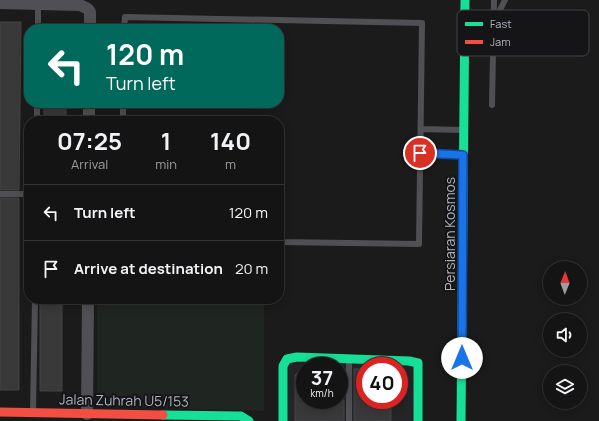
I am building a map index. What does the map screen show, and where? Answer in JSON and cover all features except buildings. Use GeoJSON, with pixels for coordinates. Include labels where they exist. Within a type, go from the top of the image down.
{"type":"FeatureCollection","features":[{"type":"Feature","properties":{"kind":"street","name":"Persiaran Kosmos"},"geometry":{"type":"LineString","coordinates":[[465,0],[465,10]]}},
{"type":"Feature","properties":{"kind":"street"},"geometry":{"type":"LineString","coordinates":[[0,3],[80,5],[88,9],[90,12],[90,24]]}},
{"type":"Feature","properties":{"kind":"street","name":"Persiaran Kosmos"},"geometry":{"type":"LineString","coordinates":[[461,421],[464,56]]}},
{"type":"Feature","properties":{"kind":"street"},"geometry":{"type":"LineString","coordinates":[[87,414],[88,304]]}},
{"type":"Feature","properties":{"kind":"street"},"geometry":{"type":"LineString","coordinates":[[283,421],[284,366],[288,359],[297,357],[409,360],[418,363],[418,421]]}},
{"type":"Feature","properties":{"kind":"street","name":"Jalan Zuhrah U5/153"},"geometry":{"type":"LineString","coordinates":[[0,412],[87,414],[123,418],[242,416],[248,420]]}},
{"type":"Feature","properties":{"kind":"lane"},"geometry":{"type":"LineString","coordinates":[[494,0],[494,10]]}},
{"type":"Feature","properties":{"kind":"lane"},"geometry":{"type":"LineString","coordinates":[[500,10],[505,0]]}},
{"type":"Feature","properties":{"kind":"lane"},"geometry":{"type":"LineString","coordinates":[[38,4],[38,24]]}},
{"type":"Feature","properties":{"kind":"lane"},"geometry":{"type":"LineString","coordinates":[[124,24],[125,17],[422,23],[419,244],[284,242]]}},
{"type":"Feature","properties":{"kind":"lane"},"geometry":{"type":"LineString","coordinates":[[492,105],[493,56]]}},
{"type":"Feature","properties":{"kind":"lane"},"geometry":{"type":"LineString","coordinates":[[421,129],[463,130]]}},
{"type":"Feature","properties":{"kind":"lane"},"geometry":{"type":"LineString","coordinates":[[420,153],[463,155]]}},
{"type":"Feature","properties":{"kind":"lane"},"geometry":{"type":"LineString","coordinates":[[0,194],[24,194]]}},
{"type":"Feature","properties":{"kind":"lane"},"geometry":{"type":"LineString","coordinates":[[33,413],[35,304]]}},
{"type":"Feature","properties":{"kind":"lane"},"geometry":{"type":"LineString","coordinates":[[349,359],[349,421]]}},
{"type":"Feature","properties":{"kind":"shaded area"},"geometry":{"type":"Polygon","coordinates":[[[97,304],[264,304],[264,411],[97,407],[97,304]]]}},
{"type":"Feature","properties":{"kind":"shaded area"},"geometry":{"type":"Polygon","coordinates":[[[289,363],[296,363],[296,409],[348,409],[348,364],[356,364],[356,409],[408,409],[408,365],[414,365],[413,421],[287,421],[289,363]]]}},
{"type":"Feature","properties":{"kind":"traffic: fast"},"geometry":{"type":"LineString","coordinates":[[465,0],[465,10]]}},
{"type":"Feature","properties":{"kind":"traffic: fast"},"geometry":{"type":"LineString","coordinates":[[461,421],[464,56]]}},
{"type":"Feature","properties":{"kind":"traffic: fast"},"geometry":{"type":"LineString","coordinates":[[283,421],[283,366],[287,359],[297,357],[409,361],[418,363],[418,421]]}},
{"type":"Feature","properties":{"kind":"traffic: fast"},"geometry":{"type":"LineString","coordinates":[[163,415],[241,416],[249,421]]}},
{"type":"Feature","properties":{"kind":"traffic: jam"},"geometry":{"type":"LineString","coordinates":[[0,412],[163,415]]}},
{"type":"Feature","properties":{"kind":"route"},"geometry":{"type":"LineString","coordinates":[[420,153],[463,155],[462,358]]}}]}
